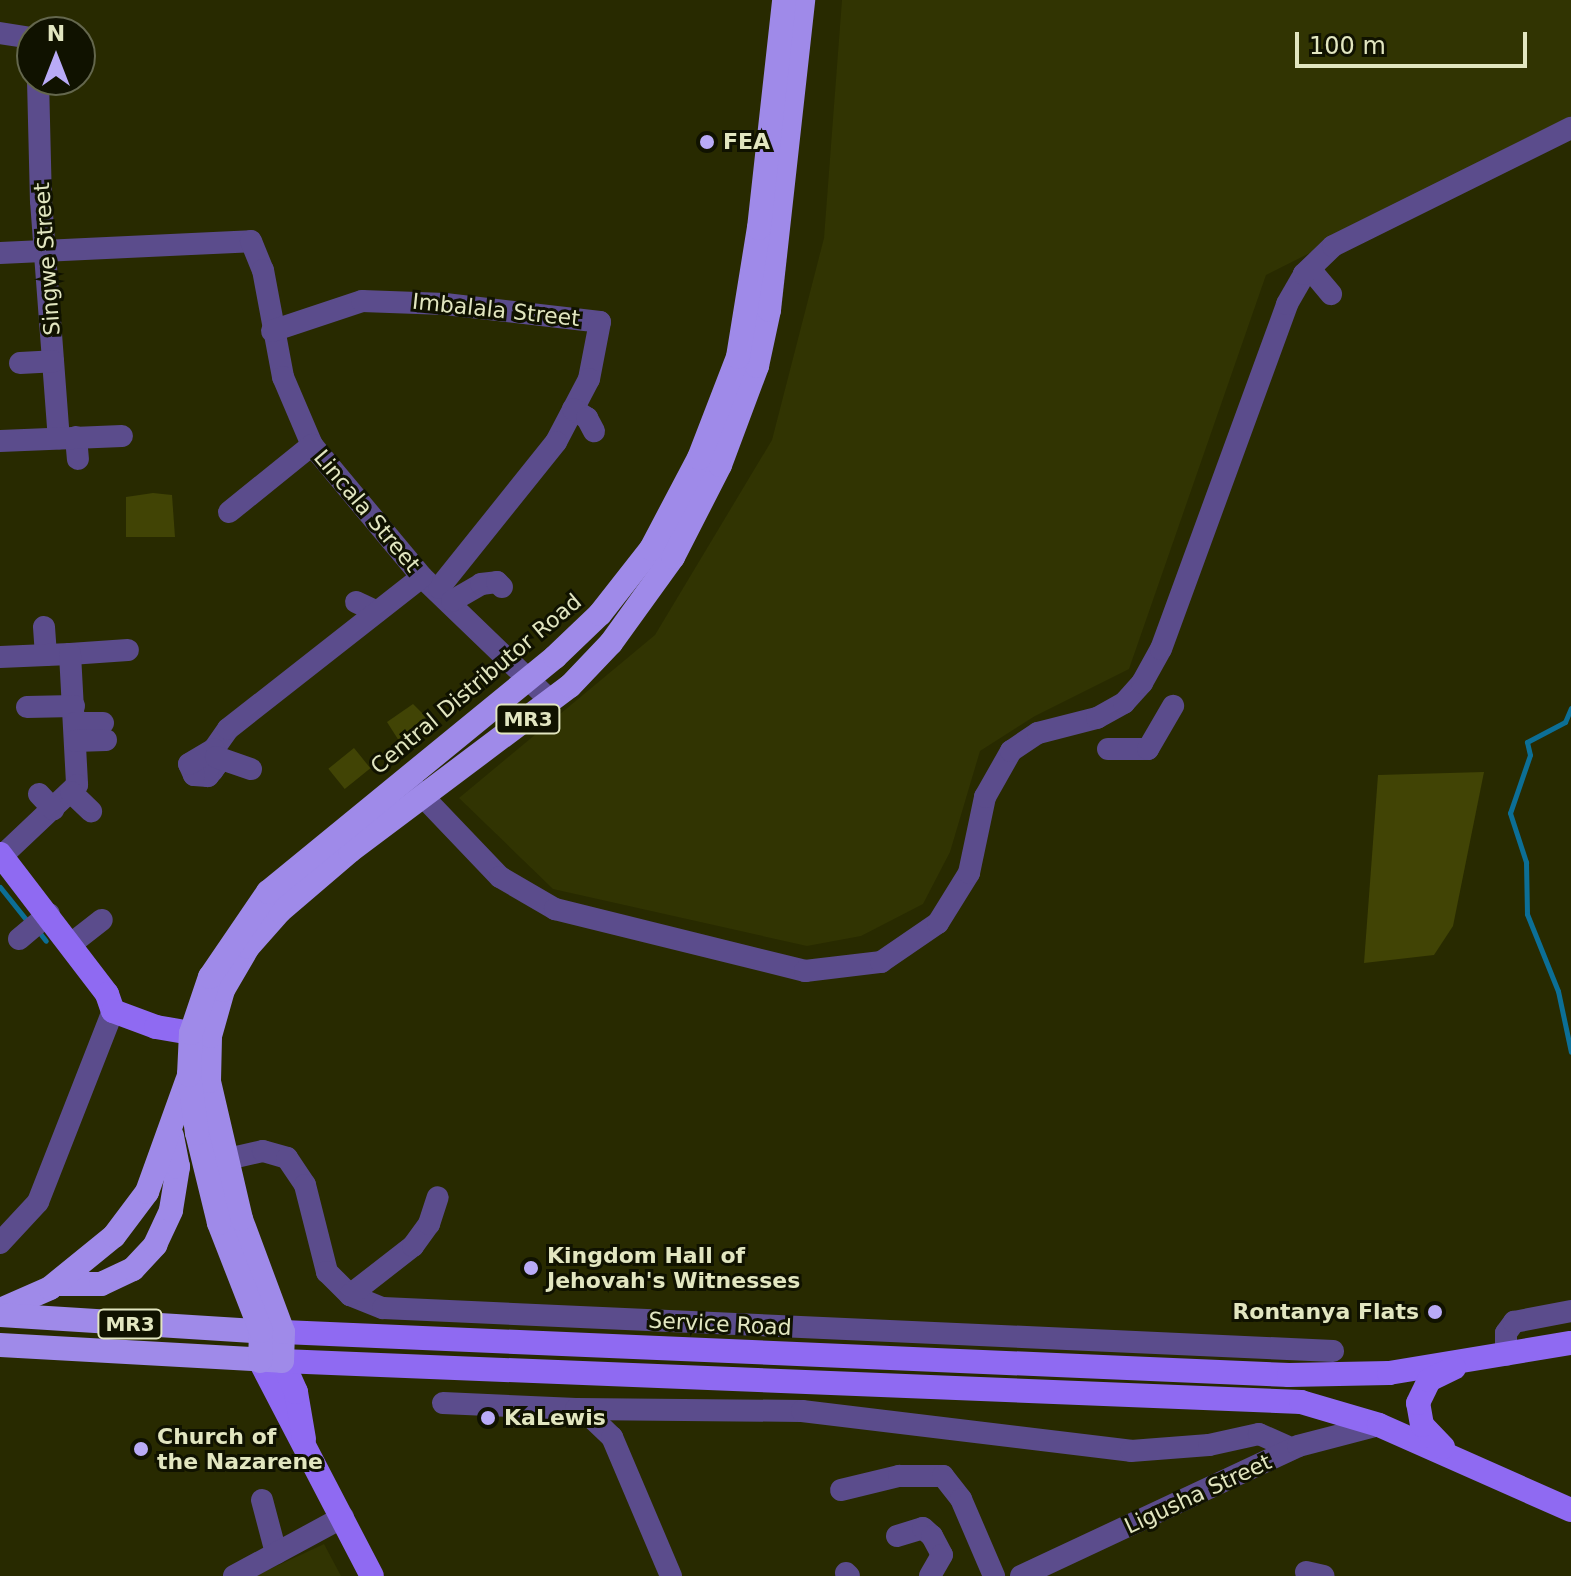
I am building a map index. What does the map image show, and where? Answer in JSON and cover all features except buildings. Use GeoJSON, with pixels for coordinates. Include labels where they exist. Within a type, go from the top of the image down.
{"type":"FeatureCollection","features":[{"type":"Feature","properties":{"kind":"highway","name":"Central Distributor Road"},"geometry":{"type":"LineString","coordinates":[[271,1361],[272,1332],[241,1219],[215,1162],[189,1075],[210,977],[268,892],[529,678],[631,579],[699,458],[721,405],[749,300],[784,0]]}},
{"type":"Feature","properties":{"kind":"highway","name":"Central Distributor Road"},"geometry":{"type":"LineString","coordinates":[[215,1162],[209,1081],[200,1035],[248,947],[280,911],[421,798],[551,701],[611,643],[665,570],[740,416],[769,310],[803,0]]}},
{"type":"Feature","properties":{"kind":"highway"},"geometry":{"type":"LineString","coordinates":[[0,1313],[57,1284],[114,1236],[147,1192],[189,1075]]}},
{"type":"Feature","properties":{"kind":"highway"},"geometry":{"type":"LineString","coordinates":[[57,1284],[101,1284],[133,1269],[155,1245],[171,1210],[178,1167],[171,1132]]}},
{"type":"Feature","properties":{"kind":"highway","name":"MR3"},"geometry":{"type":"LineString","coordinates":[[0,1313],[272,1332]]}},
{"type":"Feature","properties":{"kind":"highway","name":"MR3"},"geometry":{"type":"LineString","coordinates":[[0,1345],[271,1361]]}},
{"type":"Feature","properties":{"kind":"main road"},"geometry":{"type":"LineString","coordinates":[[1,855],[107,994],[113,1011],[200,1035]]}},
{"type":"Feature","properties":{"kind":"main road"},"geometry":{"type":"LineString","coordinates":[[272,1332],[1289,1375],[1389,1373],[1571,1343]]}},
{"type":"Feature","properties":{"kind":"main road"},"geometry":{"type":"LineString","coordinates":[[1501,1356],[1441,1372],[1429,1380],[1418,1403],[1422,1425],[1439,1444],[1571,1510]]}},
{"type":"Feature","properties":{"kind":"main road"},"geometry":{"type":"LineString","coordinates":[[271,1361],[1301,1402],[1379,1425],[1488,1470]]}},
{"type":"Feature","properties":{"kind":"main road"},"geometry":{"type":"LineString","coordinates":[[271,1361],[296,1392],[304,1439],[372,1576]]}},
{"type":"Feature","properties":{"kind":"street","name":"Singwe Street"},"geometry":{"type":"LineString","coordinates":[[39,96],[44,252],[53,361],[44,384],[57,446]]}},
{"type":"Feature","properties":{"kind":"street"},"geometry":{"type":"LineString","coordinates":[[406,777],[421,798],[500,877],[555,909],[805,971],[881,962],[938,923],[969,873],[985,797],[1011,751],[1038,733],[1097,718],[1124,703],[1142,683],[1161,649],[1287,304],[1304,274],[1333,246],[1571,128]]}},
{"type":"Feature","properties":{"kind":"street","name":"Lincala Street"},"geometry":{"type":"LineString","coordinates":[[0,253],[251,241],[263,270],[283,377],[312,445],[438,589],[551,701]]}},
{"type":"Feature","properties":{"kind":"street"},"geometry":{"type":"LineString","coordinates":[[1304,274],[1315,275],[1331,294]]}},
{"type":"Feature","properties":{"kind":"street","name":"Imbalala Street"},"geometry":{"type":"LineString","coordinates":[[251,769],[215,753],[228,729],[377,612],[438,589],[586,412],[600,322],[362,301],[272,331]]}},
{"type":"Feature","properties":{"kind":"street"},"geometry":{"type":"LineString","coordinates":[[27,308],[50,306]]}},
{"type":"Feature","properties":{"kind":"street"},"geometry":{"type":"LineString","coordinates":[[20,363],[53,361]]}},
{"type":"Feature","properties":{"kind":"street"},"geometry":{"type":"LineString","coordinates":[[0,441],[57,446],[122,436]]}},
{"type":"Feature","properties":{"kind":"street"},"geometry":{"type":"LineString","coordinates":[[229,512],[312,445]]}},
{"type":"Feature","properties":{"kind":"street"},"geometry":{"type":"LineString","coordinates":[[438,589],[497,582],[502,587]]}},
{"type":"Feature","properties":{"kind":"street"},"geometry":{"type":"LineString","coordinates":[[356,602],[377,612]]}},
{"type":"Feature","properties":{"kind":"street"},"geometry":{"type":"LineString","coordinates":[[44,627],[46,655]]}},
{"type":"Feature","properties":{"kind":"street"},"geometry":{"type":"LineString","coordinates":[[0,657],[128,650]]}},
{"type":"Feature","properties":{"kind":"street"},"geometry":{"type":"LineString","coordinates":[[1,855],[46,802],[71,792],[77,785],[68,770],[74,723],[70,654]]}},
{"type":"Feature","properties":{"kind":"street"},"geometry":{"type":"LineString","coordinates":[[1108,749],[1148,749],[1173,706]]}},
{"type":"Feature","properties":{"kind":"street"},"geometry":{"type":"LineString","coordinates":[[27,707],[105,732]]}},
{"type":"Feature","properties":{"kind":"street"},"geometry":{"type":"LineString","coordinates":[[71,792],[91,811]]}},
{"type":"Feature","properties":{"kind":"street"},"geometry":{"type":"LineString","coordinates":[[19,939],[49,914]]}},
{"type":"Feature","properties":{"kind":"street"},"geometry":{"type":"LineString","coordinates":[[71,944],[102,920]]}},
{"type":"Feature","properties":{"kind":"street"},"geometry":{"type":"LineString","coordinates":[[0,1243],[38,1202],[113,1011]]}},
{"type":"Feature","properties":{"kind":"street","name":"Service Road"},"geometry":{"type":"LineString","coordinates":[[215,1162],[263,1151],[287,1158],[305,1185],[318,1254],[327,1272],[350,1295],[383,1308],[1333,1351]]}},
{"type":"Feature","properties":{"kind":"street"},"geometry":{"type":"LineString","coordinates":[[350,1295],[413,1246],[429,1224],[438,1197]]}},
{"type":"Feature","properties":{"kind":"street"},"geometry":{"type":"LineString","coordinates":[[1501,1356],[1506,1333],[1514,1322],[1571,1311]]}},
{"type":"Feature","properties":{"kind":"street"},"geometry":{"type":"LineString","coordinates":[[443,1403],[576,1409],[802,1411],[1131,1451],[1209,1445],[1259,1434],[1292,1449]]}},
{"type":"Feature","properties":{"kind":"street"},"geometry":{"type":"LineString","coordinates":[[576,1409],[612,1437],[671,1576]]}},
{"type":"Feature","properties":{"kind":"street","name":"Ligusha Street"},"geometry":{"type":"LineString","coordinates":[[1021,1576],[1292,1449],[1379,1425]]}},
{"type":"Feature","properties":{"kind":"street"},"geometry":{"type":"LineString","coordinates":[[841,1490],[899,1476],[943,1476],[961,1499],[994,1576]]}},
{"type":"Feature","properties":{"kind":"street"},"geometry":{"type":"LineString","coordinates":[[262,1500],[276,1553]]}},
{"type":"Feature","properties":{"kind":"street"},"geometry":{"type":"LineString","coordinates":[[234,1576],[343,1517]]}},
{"type":"Feature","properties":{"kind":"street"},"geometry":{"type":"LineString","coordinates":[[897,1536],[923,1528],[932,1536],[942,1555],[930,1576]]}},
{"type":"Feature","properties":{"kind":"shaded area"},"geometry":{"type":"Polygon","coordinates":[[[842,0],[1571,0],[1571,122],[1266,275],[1129,669],[1035,716],[980,751],[950,852],[923,904],[861,936],[807,946],[553,889],[459,798],[655,635],[772,440],[824,238],[842,0]]]}},
{"type":"Feature","properties":{"kind":"shaded area"},"geometry":{"type":"Polygon","coordinates":[[[153,493],[172,495],[175,537],[126,537],[126,497],[153,493]]]}},
{"type":"Feature","properties":{"kind":"shaded area"},"geometry":{"type":"Polygon","coordinates":[[[413,704],[430,721],[401,744],[387,722],[413,704]]]}},
{"type":"Feature","properties":{"kind":"shaded area"},"geometry":{"type":"Polygon","coordinates":[[[354,748],[370,768],[345,789],[328,769],[354,748]]]}},
{"type":"Feature","properties":{"kind":"shaded area"},"geometry":{"type":"Polygon","coordinates":[[[1484,772],[1453,926],[1434,955],[1364,963],[1378,775],[1484,772]]]}},
{"type":"Feature","properties":{"kind":"shaded area"},"geometry":{"type":"Polygon","coordinates":[[[324,1544],[341,1576],[255,1576],[324,1544]]]}},
{"type":"Feature","properties":{"kind":"waterway"},"geometry":{"type":"LineString","coordinates":[[1571,708],[1565,722],[1527,742],[1530,755],[1510,813],[1526,862],[1527,914],[1558,991],[1571,1052]]}},
{"type":"Feature","properties":{"kind":"waterway"},"geometry":{"type":"LineString","coordinates":[[0,887],[28,922]]}},
{"type":"Feature","properties":{"kind":"waterway"},"geometry":{"type":"LineString","coordinates":[[39,932],[46,941]]}},
{"type":"Feature","properties":{"kind":"place","name":"FEA"},"geometry":{"type":"Point","coordinates":[707,142]}},
{"type":"Feature","properties":{"kind":"place","name":"Kingdom Hall of Jehovah's Witnesses"},"geometry":{"type":"Point","coordinates":[531,1268]}},
{"type":"Feature","properties":{"kind":"place","name":"Rontanya Flats"},"geometry":{"type":"Point","coordinates":[1435,1312]}},
{"type":"Feature","properties":{"kind":"place","name":"KaLewis"},"geometry":{"type":"Point","coordinates":[488,1418]}},
{"type":"Feature","properties":{"kind":"place","name":"Church of the Nazarene"},"geometry":{"type":"Point","coordinates":[141,1449]}}]}
